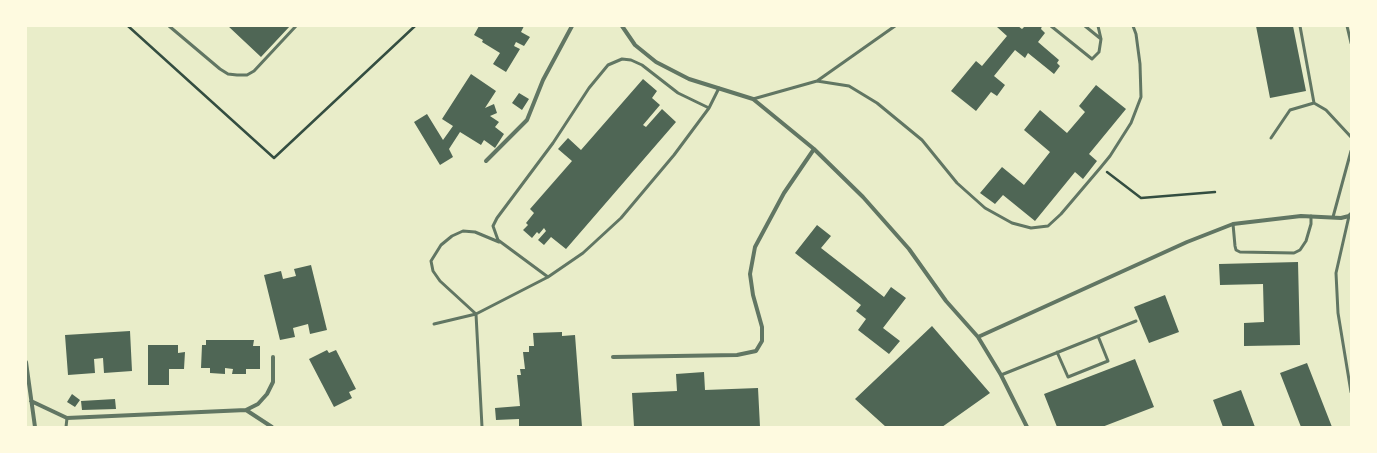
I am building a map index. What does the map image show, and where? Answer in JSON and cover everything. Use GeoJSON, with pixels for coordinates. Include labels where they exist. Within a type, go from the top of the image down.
{"type":"FeatureCollection","features":[{"type":"Feature","properties":{"kind":"street"},"geometry":{"type":"LineString","coordinates":[[486,161],[527,120],[543,80],[572,26]]}},
{"type":"Feature","properties":{"kind":"street"},"geometry":{"type":"LineString","coordinates":[[622,26],[635,45],[656,62],[689,79],[753,99],[814,149],[863,197],[909,249],[946,301],[978,337],[1001,375],[1027,427]]}},
{"type":"Feature","properties":{"kind":"street"},"geometry":{"type":"LineString","coordinates":[[613,357],[737,355],[756,351],[762,341],[762,327],[753,295],[750,274],[755,247],[784,194],[814,149]]}},
{"type":"Feature","properties":{"kind":"street"},"geometry":{"type":"LineString","coordinates":[[978,337],[1187,242],[1233,224],[1301,216],[1341,218],[1350,215]]}},
{"type":"Feature","properties":{"kind":"street"},"geometry":{"type":"LineString","coordinates":[[31,401],[67,418],[246,410],[258,404],[267,394],[273,382],[273,357]]}},
{"type":"Feature","properties":{"kind":"street"},"geometry":{"type":"LineString","coordinates":[[26,362],[35,427]]}},
{"type":"Feature","properties":{"kind":"street"},"geometry":{"type":"LineString","coordinates":[[246,410],[272,427]]}},
{"type":"Feature","properties":{"kind":"lane"},"geometry":{"type":"LineString","coordinates":[[170,26],[220,69],[228,74],[237,75],[247,75],[254,71],[296,26]]}},
{"type":"Feature","properties":{"kind":"lane"},"geometry":{"type":"LineString","coordinates":[[753,99],[817,81],[895,26]]}},
{"type":"Feature","properties":{"kind":"lane"},"geometry":{"type":"LineString","coordinates":[[1052,26],[1092,59],[1099,52],[1101,39],[1098,26]]}},
{"type":"Feature","properties":{"kind":"lane"},"geometry":{"type":"LineString","coordinates":[[1085,26],[1101,39]]}},
{"type":"Feature","properties":{"kind":"lane"},"geometry":{"type":"LineString","coordinates":[[817,81],[849,86],[877,103],[922,140],[957,183],[985,208],[1012,223],[1031,228],[1048,226],[1061,214],[1110,156],[1131,123],[1141,97],[1140,64],[1136,34],[1133,26]]}},
{"type":"Feature","properties":{"kind":"lane"},"geometry":{"type":"LineString","coordinates":[[1300,26],[1314,103]]}},
{"type":"Feature","properties":{"kind":"lane"},"geometry":{"type":"LineString","coordinates":[[1348,26],[1351,43]]}},
{"type":"Feature","properties":{"kind":"lane"},"geometry":{"type":"LineString","coordinates":[[548,277],[498,240],[493,226],[497,218],[553,142],[589,88],[608,65],[622,59],[631,60],[642,65],[678,93],[709,108]]}},
{"type":"Feature","properties":{"kind":"lane"},"geometry":{"type":"LineString","coordinates":[[434,324],[476,314],[548,277],[583,253],[621,218],[674,155],[709,108],[719,88]]}},
{"type":"Feature","properties":{"kind":"lane"},"geometry":{"type":"LineString","coordinates":[[1270,138],[1290,110],[1314,103],[1326,110],[1351,137]]}},
{"type":"Feature","properties":{"kind":"lane"},"geometry":{"type":"LineString","coordinates":[[1333,217],[1351,151]]}},
{"type":"Feature","properties":{"kind":"lane"},"geometry":{"type":"LineString","coordinates":[[1350,215],[1336,273],[1338,313],[1351,392]]}},
{"type":"Feature","properties":{"kind":"lane"},"geometry":{"type":"LineString","coordinates":[[1233,224],[1236,250],[1240,252],[1294,253],[1303,247],[1306,241],[1311,224],[1311,216]]}},
{"type":"Feature","properties":{"kind":"lane"},"geometry":{"type":"LineString","coordinates":[[482,427],[476,314],[440,281],[433,271],[431,261],[446,240],[452,236],[464,232],[474,232],[507,246]]}},
{"type":"Feature","properties":{"kind":"lane"},"geometry":{"type":"LineString","coordinates":[[1001,375],[1136,321]]}},
{"type":"Feature","properties":{"kind":"lane"},"geometry":{"type":"LineString","coordinates":[[1057,352],[1068,376],[1108,361],[1098,336]]}},
{"type":"Feature","properties":{"kind":"lane"},"geometry":{"type":"LineString","coordinates":[[66,427],[67,418]]}},
{"type":"Feature","properties":{"kind":"path"},"geometry":{"type":"LineString","coordinates":[[128,26],[274,158],[415,26]]}},
{"type":"Feature","properties":{"kind":"path"},"geometry":{"type":"LineString","coordinates":[[1101,167],[1141,198],[1215,192]]}},
{"type":"Feature","properties":{"kind":"building"},"geometry":{"type":"Polygon","coordinates":[[[228,26],[290,26],[261,57],[228,26]]]}},
{"type":"Feature","properties":{"kind":"building"},"geometry":{"type":"Polygon","coordinates":[[[479,26],[524,26],[521,32],[530,37],[524,46],[516,42],[514,46],[520,49],[506,72],[493,64],[500,53],[482,42],[483,40],[474,35],[479,26]]]}},
{"type":"Feature","properties":{"kind":"building"},"geometry":{"type":"Polygon","coordinates":[[[1018,26],[1022,29],[1025,26],[1042,26],[1041,29],[1045,33],[1038,42],[1059,60],[1057,63],[1060,66],[1054,74],[1028,53],[1025,58],[1015,50],[994,76],[1005,85],[997,96],[991,92],[976,111],[951,91],[976,61],[982,66],[1007,36],[997,27],[1018,26]]]}},
{"type":"Feature","properties":{"kind":"building"},"geometry":{"type":"Polygon","coordinates":[[[1256,26],[1293,26],[1306,91],[1270,98],[1256,26]]]}},
{"type":"Feature","properties":{"kind":"building"},"geometry":{"type":"Polygon","coordinates":[[[471,74],[496,91],[485,108],[494,104],[497,113],[490,116],[499,122],[495,127],[504,134],[495,148],[484,140],[481,145],[460,132],[449,149],[453,157],[440,165],[414,122],[427,114],[443,140],[453,126],[442,119],[471,74]]]}},
{"type":"Feature","properties":{"kind":"building"},"geometry":{"type":"Polygon","coordinates":[[[643,79],[657,91],[652,98],[660,105],[643,125],[646,127],[662,109],[676,122],[566,249],[551,237],[544,245],[538,240],[546,231],[544,228],[539,234],[537,232],[532,238],[523,230],[528,225],[526,223],[534,213],[530,209],[572,161],[558,149],[568,138],[581,150],[643,79]]]}},
{"type":"Feature","properties":{"kind":"building"},"geometry":{"type":"Polygon","coordinates":[[[1096,85],[1126,109],[1089,154],[1097,161],[1083,179],[1075,172],[1035,221],[1003,195],[995,204],[980,193],[1002,167],[1024,185],[1050,152],[1024,130],[1040,110],[1067,133],[1085,112],[1079,106],[1096,85]]]}},
{"type":"Feature","properties":{"kind":"building"},"geometry":{"type":"Polygon","coordinates":[[[519,93],[529,99],[522,110],[512,103],[519,93]]]}},
{"type":"Feature","properties":{"kind":"building"},"geometry":{"type":"Polygon","coordinates":[[[817,225],[831,236],[821,248],[884,297],[891,287],[906,298],[883,328],[900,341],[889,354],[858,330],[866,319],[856,311],[861,305],[795,253],[817,225]]]}},
{"type":"Feature","properties":{"kind":"building"},"geometry":{"type":"Polygon","coordinates":[[[1298,262],[1300,345],[1244,346],[1244,323],[1264,322],[1263,284],[1220,285],[1219,264],[1298,262]]]}},
{"type":"Feature","properties":{"kind":"building"},"geometry":{"type":"Polygon","coordinates":[[[311,265],[327,330],[310,334],[308,324],[293,328],[295,337],[280,340],[264,275],[281,271],[283,279],[296,276],[294,269],[311,265]]]}},
{"type":"Feature","properties":{"kind":"building"},"geometry":{"type":"Polygon","coordinates":[[[1165,295],[1179,332],[1149,343],[1134,307],[1165,295]]]}},
{"type":"Feature","properties":{"kind":"building"},"geometry":{"type":"Polygon","coordinates":[[[932,326],[990,393],[942,427],[886,427],[855,399],[932,326]]]}},
{"type":"Feature","properties":{"kind":"building"},"geometry":{"type":"Polygon","coordinates":[[[130,331],[132,371],[104,373],[103,358],[94,359],[95,373],[68,375],[65,335],[130,331]]]}},
{"type":"Feature","properties":{"kind":"building"},"geometry":{"type":"Polygon","coordinates":[[[562,332],[562,336],[575,335],[582,427],[519,427],[519,419],[496,420],[495,408],[520,406],[517,375],[521,375],[520,369],[525,369],[523,352],[529,352],[529,346],[534,346],[533,333],[562,332]]]}},
{"type":"Feature","properties":{"kind":"building"},"geometry":{"type":"Polygon","coordinates":[[[206,340],[254,340],[253,346],[260,346],[260,369],[246,369],[246,374],[232,374],[233,369],[225,368],[225,374],[210,373],[210,368],[201,368],[202,345],[206,345],[206,340]]]}},
{"type":"Feature","properties":{"kind":"building"},"geometry":{"type":"Polygon","coordinates":[[[148,345],[178,345],[178,353],[185,352],[184,369],[169,369],[169,385],[148,385],[148,345]]]}},
{"type":"Feature","properties":{"kind":"building"},"geometry":{"type":"Polygon","coordinates":[[[327,350],[329,353],[336,350],[356,389],[349,392],[352,398],[334,407],[309,359],[327,350]]]}},
{"type":"Feature","properties":{"kind":"building"},"geometry":{"type":"Polygon","coordinates":[[[1135,359],[1154,407],[1102,427],[1057,427],[1044,394],[1135,359]]]}},
{"type":"Feature","properties":{"kind":"building"},"geometry":{"type":"Polygon","coordinates":[[[1307,363],[1332,427],[1301,427],[1280,373],[1307,363]]]}},
{"type":"Feature","properties":{"kind":"building"},"geometry":{"type":"Polygon","coordinates":[[[704,372],[705,390],[758,388],[760,427],[634,427],[632,393],[677,391],[676,374],[704,372]]]}},
{"type":"Feature","properties":{"kind":"building"},"geometry":{"type":"Polygon","coordinates":[[[1241,390],[1255,427],[1223,427],[1213,400],[1241,390]]]}},
{"type":"Feature","properties":{"kind":"building"},"geometry":{"type":"Polygon","coordinates":[[[72,394],[80,400],[75,407],[67,402],[72,394]]]}},
{"type":"Feature","properties":{"kind":"building"},"geometry":{"type":"Polygon","coordinates":[[[115,399],[116,409],[82,410],[81,401],[115,399]]]}}]}
